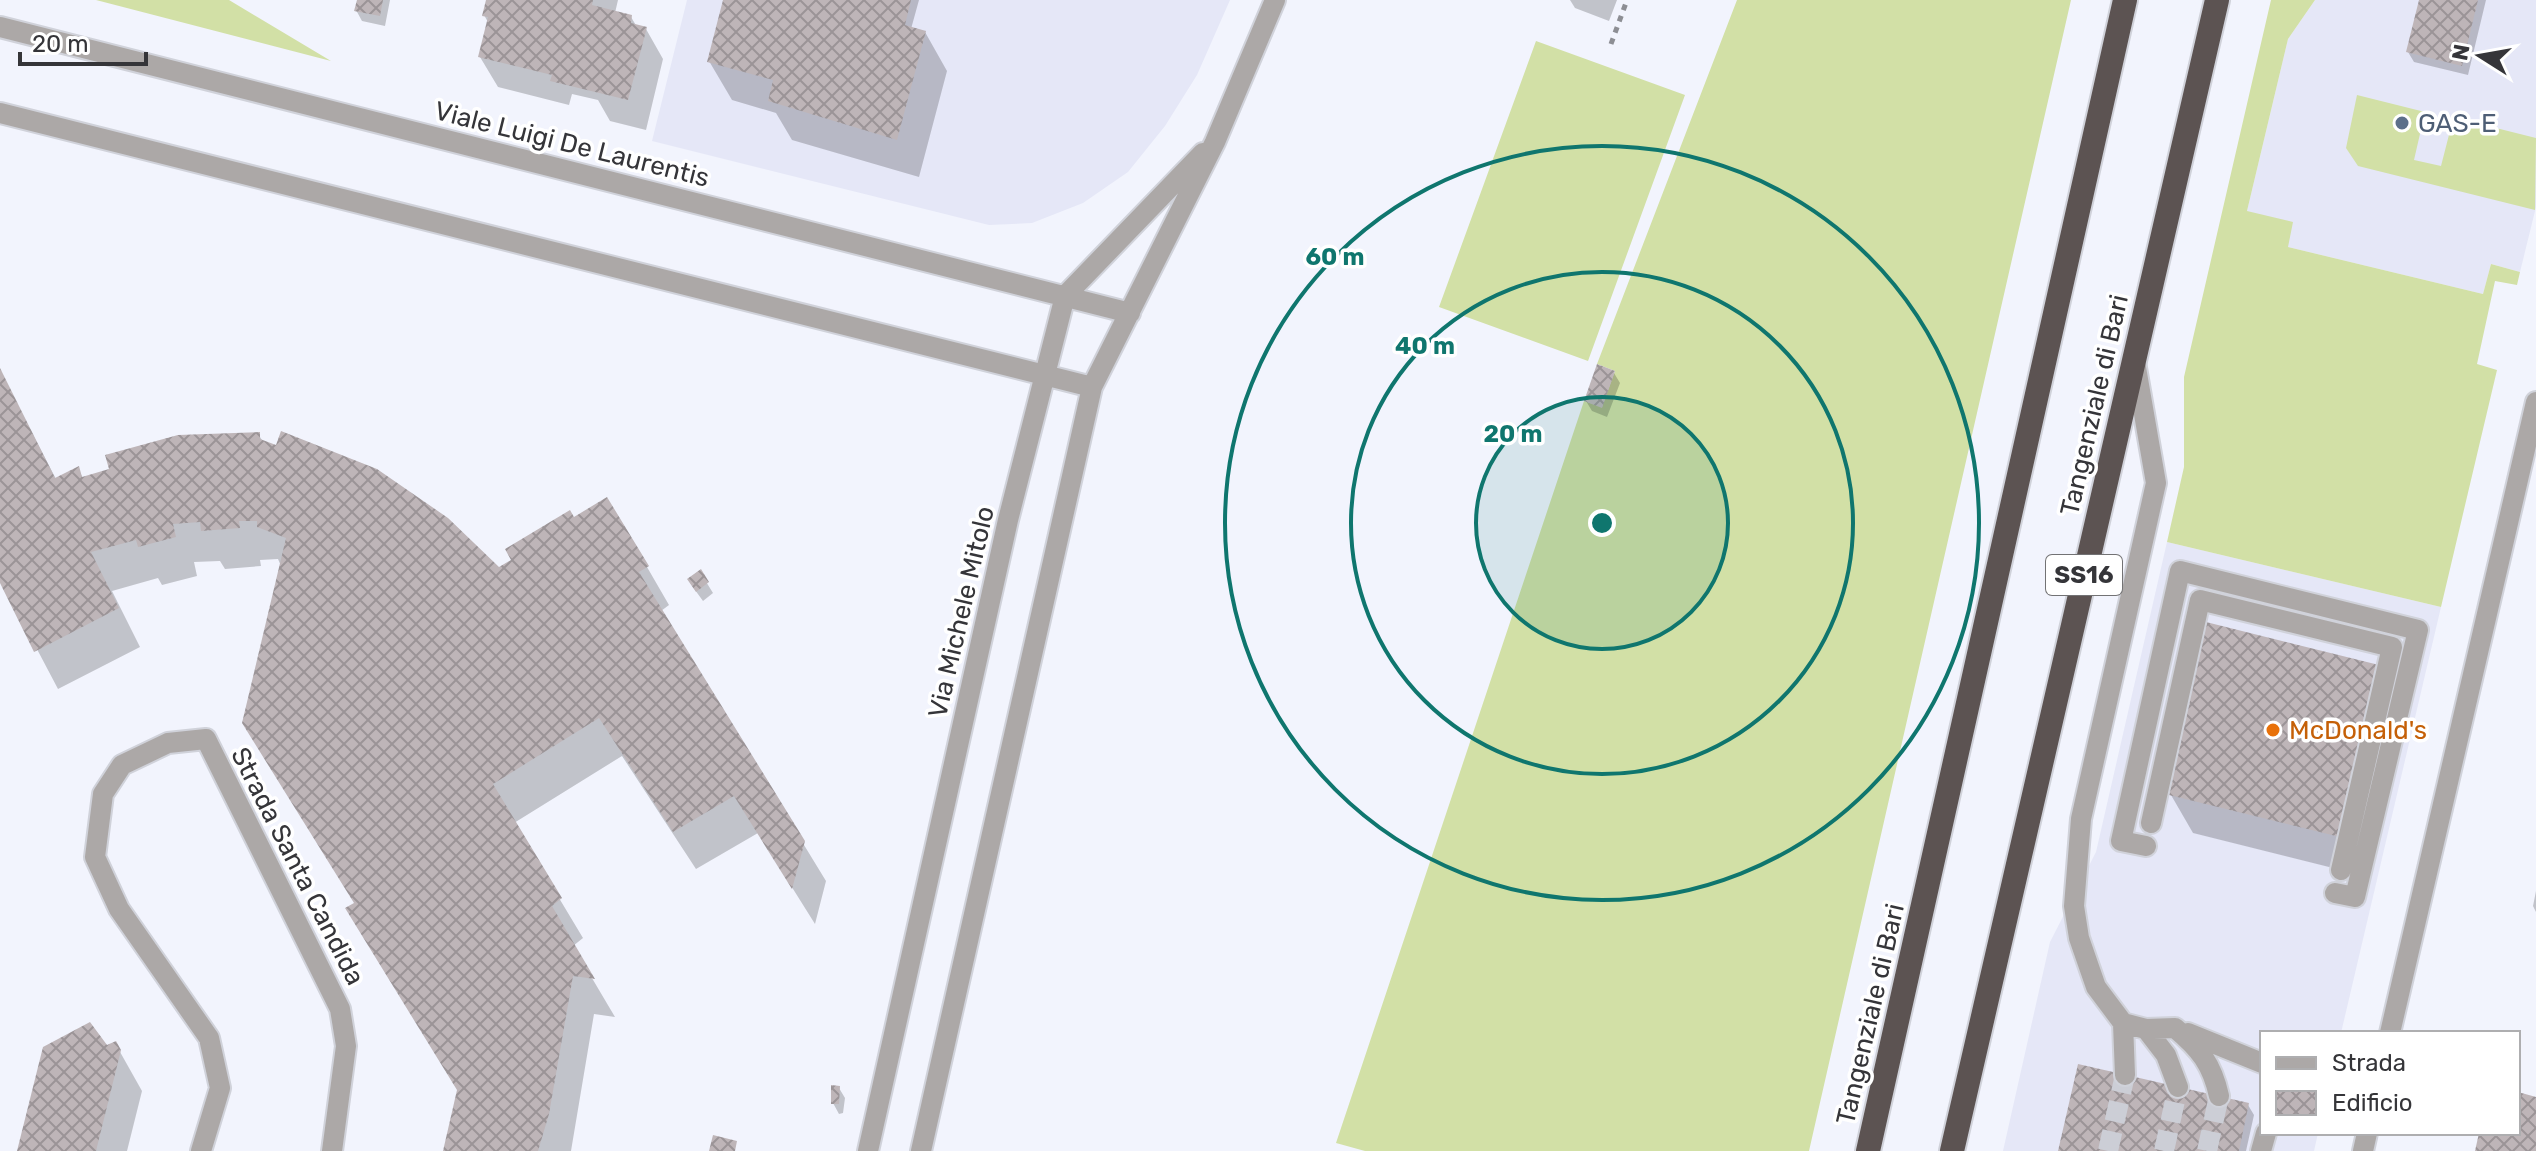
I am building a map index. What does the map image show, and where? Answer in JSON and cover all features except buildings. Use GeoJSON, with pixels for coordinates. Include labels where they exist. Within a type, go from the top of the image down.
{"type":"FeatureCollection","features":[{"type":"Feature","properties":{"kind":"highway","name":"Tangenziale di Bari"},"geometry":{"type":"LineString","coordinates":[[1868,1151],[2125,0]]}},
{"type":"Feature","properties":{"kind":"highway","name":"Tangenziale di Bari"},"geometry":{"type":"LineString","coordinates":[[1952,1151],[2217,0]]}},
{"type":"Feature","properties":{"kind":"street","name":"Via Michele Mitolo"},"geometry":{"type":"LineString","coordinates":[[921,1151],[1092,387],[1215,142],[1275,0]]}},
{"type":"Feature","properties":{"kind":"street","name":"Viale Luigi De Laurentis"},"geometry":{"type":"LineString","coordinates":[[0,27],[1130,313]]}},
{"type":"Feature","properties":{"kind":"street"},"geometry":{"type":"LineString","coordinates":[[0,113],[1092,387]]}},
{"type":"Feature","properties":{"kind":"street","name":"Via Michele Mitolo"},"geometry":{"type":"LineString","coordinates":[[868,1151],[1043,375],[1065,296],[1215,142]]}},
{"type":"Feature","properties":{"kind":"street"},"geometry":{"type":"LineString","coordinates":[[2125,1075],[2123,1023],[2096,987],[2079,938],[2074,906],[2081,819],[2156,483],[2134,354]]}},
{"type":"Feature","properties":{"kind":"street"},"geometry":{"type":"LineString","coordinates":[[2390,1031],[2536,402]]}},
{"type":"Feature","properties":{"kind":"street"},"geometry":{"type":"LineString","coordinates":[[2146,846],[2121,841],[2180,571],[2418,630],[2355,897],[2335,893]]}},
{"type":"Feature","properties":{"kind":"street"},"geometry":{"type":"LineString","coordinates":[[2151,823],[2200,600],[2392,647],[2341,870]]}},
{"type":"Feature","properties":{"kind":"street","name":"Strada Santa Candida"},"geometry":{"type":"LineString","coordinates":[[201,1151],[220,1088],[209,1038],[119,909],[95,857],[103,794],[122,765],[168,743],[206,739],[340,1009],[346,1046],[332,1151]]}},
{"type":"Feature","properties":{"kind":"street"},"geometry":{"type":"LineString","coordinates":[[2123,1023],[2146,1029],[2175,1028],[2260,1062]]}},
{"type":"Feature","properties":{"kind":"street"},"geometry":{"type":"LineString","coordinates":[[2175,1028],[2201,1050],[2213,1070],[2219,1096]]}},
{"type":"Feature","properties":{"kind":"street"},"geometry":{"type":"LineString","coordinates":[[2146,1029],[2166,1055],[2178,1087]]}},
{"type":"Feature","properties":{"kind":"path"},"geometry":{"type":"LineString","coordinates":[[1611,44],[1627,0]]}},
{"type":"Feature","properties":{"kind":"shaded area"},"geometry":{"type":"Polygon","coordinates":[[[687,0],[1230,0],[1197,75],[1165,126],[1128,172],[1083,203],[1032,223],[989,225],[652,141],[687,0]]]}},
{"type":"Feature","properties":{"kind":"shaded area","name":"GAS-E"},"geometry":{"type":"Polygon","coordinates":[[[2315,0],[2536,0],[2536,207],[2520,272],[2491,264],[2483,294],[2288,247],[2247,211],[2288,39],[2315,0]]]}},
{"type":"Feature","properties":{"kind":"shaded area"},"geometry":{"type":"Polygon","coordinates":[[[2167,542],[2441,607],[2341,1031],[2260,1031],[2260,1135],[2318,1135],[2314,1151],[2003,1151],[2050,942],[2096,852],[2167,542]]]}},
{"type":"Feature","properties":{"kind":"green space"},"geometry":{"type":"Polygon","coordinates":[[[96,0],[229,0],[331,61],[96,0]]]}},
{"type":"Feature","properties":{"kind":"green space"},"geometry":{"type":"Polygon","coordinates":[[[1737,0],[2071,0],[1809,1151],[1365,1151],[1336,1143],[1584,401],[1602,407],[1615,371],[1597,364],[1737,0]]]}},
{"type":"Feature","properties":{"kind":"green space"},"geometry":{"type":"Polygon","coordinates":[[[2271,0],[2315,0],[2288,39],[2247,211],[2293,222],[2288,247],[2483,294],[2491,264],[2520,272],[2517,285],[2495,281],[2477,364],[2497,370],[2441,607],[2167,542],[2184,467],[2184,377],[2271,0]]]}},
{"type":"Feature","properties":{"kind":"green space"},"geometry":{"type":"Polygon","coordinates":[[[1536,41],[1685,95],[1588,361],[1439,307],[1536,41]]]}},
{"type":"Feature","properties":{"kind":"green space"},"geometry":{"type":"Polygon","coordinates":[[[2357,95],[2425,112],[2414,160],[2441,166],[2451,127],[2467,130],[2468,121],[2536,138],[2535,210],[2358,166],[2346,148],[2357,95]]]}},
{"type":"Feature","properties":{"kind":"tunnel"},"geometry":{"type":"LineString","coordinates":[[2108,1151],[2125,1075]]}},
{"type":"Feature","properties":{"kind":"tunnel"},"geometry":{"type":"LineString","coordinates":[[2164,1151],[2178,1087]]}},
{"type":"Feature","properties":{"kind":"tunnel"},"geometry":{"type":"LineString","coordinates":[[2207,1151],[2219,1096]]}},
{"type":"Feature","properties":{"kind":"place","name":"GAS-E"},"geometry":{"type":"Point","coordinates":[2402,123]}},
{"type":"Feature","properties":{"kind":"place","name":"McDonald's"},"geometry":{"type":"Point","coordinates":[2273,730]}}]}
